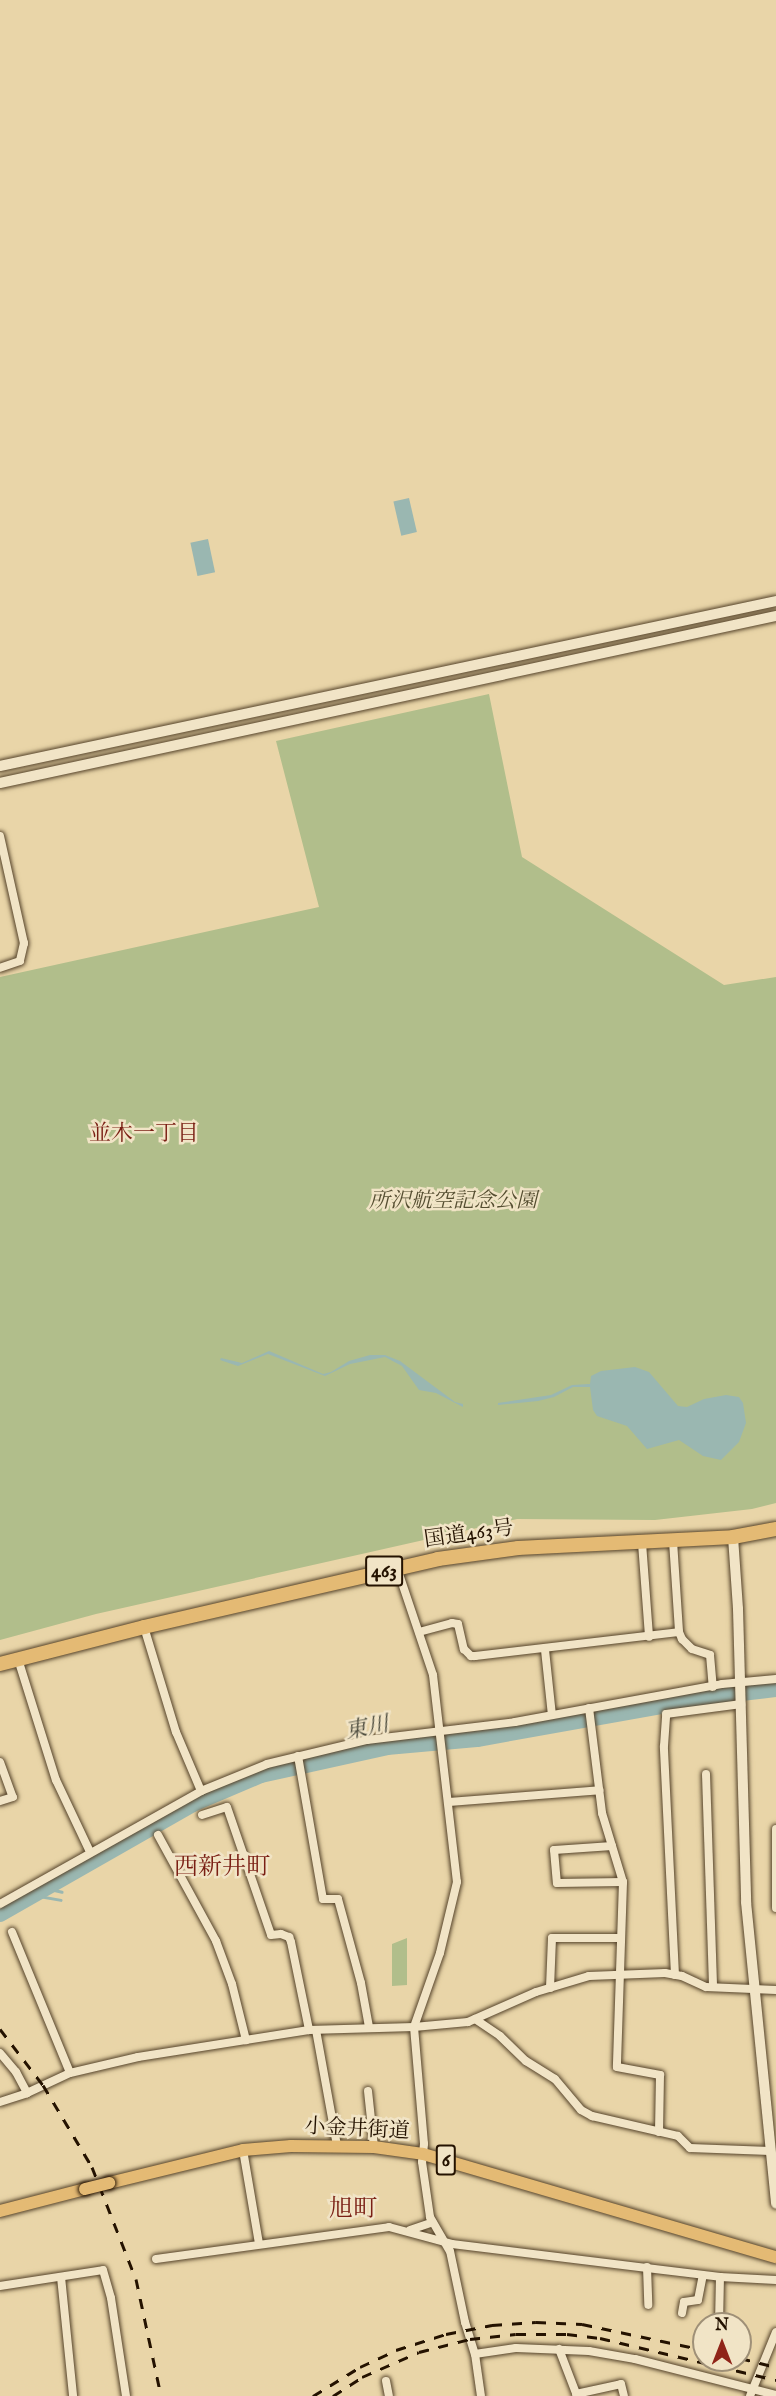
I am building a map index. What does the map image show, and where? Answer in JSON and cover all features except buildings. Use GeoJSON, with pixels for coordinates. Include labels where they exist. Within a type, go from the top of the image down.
{"type":"FeatureCollection","features":[{"type":"Feature","properties":{"kind":"highway","name":"国道463号"},"geometry":{"type":"LineString","coordinates":[[0,1664],[144,1627],[397,1568],[483,1551],[733,1537],[776,1529]]}},
{"type":"Feature","properties":{"kind":"main road","name":"小金井街道"},"geometry":{"type":"LineString","coordinates":[[0,2211],[243,2150],[337,2145],[374,2147],[423,2154],[776,2257]]}},
{"type":"Feature","properties":{"kind":"street"},"geometry":{"type":"LineString","coordinates":[[0,766],[776,601]]}},
{"type":"Feature","properties":{"kind":"street"},"geometry":{"type":"LineString","coordinates":[[0,783],[776,616]]}},
{"type":"Feature","properties":{"kind":"street"},"geometry":{"type":"LineString","coordinates":[[0,836],[24,943],[21,961],[0,968]]}},
{"type":"Feature","properties":{"kind":"street"},"geometry":{"type":"LineString","coordinates":[[733,1537],[741,1702],[746,1902],[776,2204]]}},
{"type":"Feature","properties":{"kind":"street"},"geometry":{"type":"LineString","coordinates":[[673,1541],[679,1632],[682,1639],[692,1648],[710,1655],[713,1687]]}},
{"type":"Feature","properties":{"kind":"street"},"geometry":{"type":"LineString","coordinates":[[642,1543],[649,1637]]}},
{"type":"Feature","properties":{"kind":"street"},"geometry":{"type":"LineString","coordinates":[[397,1568],[432,1676],[449,1802],[456,1888],[437,1963],[414,2027],[422,2162],[433,2222],[446,2242],[475,2354],[481,2396]]}},
{"type":"Feature","properties":{"kind":"street"},"geometry":{"type":"LineString","coordinates":[[419,1632],[452,1623],[458,1624],[464,1649],[471,1656],[545,1650],[679,1632]]}},
{"type":"Feature","properties":{"kind":"street"},"geometry":{"type":"LineString","coordinates":[[144,1627],[176,1732],[201,1791]]}},
{"type":"Feature","properties":{"kind":"street"},"geometry":{"type":"LineString","coordinates":[[545,1650],[552,1715]]}},
{"type":"Feature","properties":{"kind":"street"},"geometry":{"type":"LineString","coordinates":[[18,1659],[56,1780],[90,1852]]}},
{"type":"Feature","properties":{"kind":"street"},"geometry":{"type":"LineString","coordinates":[[0,1904],[201,1791],[248,1770],[367,1740],[440,1734],[713,1687],[776,1679]]}},
{"type":"Feature","properties":{"kind":"street"},"geometry":{"type":"LineString","coordinates":[[675,1975],[664,1746],[666,1714],[741,1702]]}},
{"type":"Feature","properties":{"kind":"street"},"geometry":{"type":"LineString","coordinates":[[589,1710],[604,1820],[622,1882],[617,2067],[660,2075],[659,2132]]}},
{"type":"Feature","properties":{"kind":"street"},"geometry":{"type":"LineString","coordinates":[[298,1758],[323,1899],[338,1899],[361,1983],[369,2027]]}},
{"type":"Feature","properties":{"kind":"street"},"geometry":{"type":"LineString","coordinates":[[0,1762],[13,1797],[0,1801]]}},
{"type":"Feature","properties":{"kind":"street"},"geometry":{"type":"LineString","coordinates":[[706,1774],[713,1987]]}},
{"type":"Feature","properties":{"kind":"street"},"geometry":{"type":"LineString","coordinates":[[449,1802],[600,1790]]}},
{"type":"Feature","properties":{"kind":"street"},"geometry":{"type":"LineString","coordinates":[[202,1815],[227,1807],[271,1935],[281,1934],[289,1937],[313,2030],[337,2145]]}},
{"type":"Feature","properties":{"kind":"street"},"geometry":{"type":"LineString","coordinates":[[776,1829],[776,1908]]}},
{"type":"Feature","properties":{"kind":"street"},"geometry":{"type":"LineString","coordinates":[[158,1835],[216,1941],[232,1984],[246,2040]]}},
{"type":"Feature","properties":{"kind":"street"},"geometry":{"type":"LineString","coordinates":[[612,1846],[554,1850],[557,1883],[622,1882]]}},
{"type":"Feature","properties":{"kind":"street"},"geometry":{"type":"LineString","coordinates":[[12,1932],[70,2073]]}},
{"type":"Feature","properties":{"kind":"street"},"geometry":{"type":"LineString","coordinates":[[550,1988],[552,1938],[621,1938]]}},
{"type":"Feature","properties":{"kind":"street"},"geometry":{"type":"LineString","coordinates":[[0,2102],[27,2093],[70,2073],[138,2057],[313,2030],[414,2027],[475,2019],[550,1988],[589,1976],[618,1973],[675,1975],[713,1987],[776,1990]]}},
{"type":"Feature","properties":{"kind":"street"},"geometry":{"type":"LineString","coordinates":[[475,2019],[500,2036],[526,2061],[555,2079],[581,2110],[627,2125],[678,2136],[690,2148],[770,2151]]}},
{"type":"Feature","properties":{"kind":"street"},"geometry":{"type":"LineString","coordinates":[[0,2053],[16,2072],[27,2093]]}},
{"type":"Feature","properties":{"kind":"street"},"geometry":{"type":"LineString","coordinates":[[368,2091],[374,2147]]}},
{"type":"Feature","properties":{"kind":"street"},"geometry":{"type":"LineString","coordinates":[[243,2150],[260,2244]]}},
{"type":"Feature","properties":{"kind":"street"},"geometry":{"type":"LineString","coordinates":[[408,2231],[433,2222]]}},
{"type":"Feature","properties":{"kind":"street"},"geometry":{"type":"LineString","coordinates":[[156,2259],[389,2227],[446,2242],[720,2277],[776,2280]]}},
{"type":"Feature","properties":{"kind":"street"},"geometry":{"type":"LineString","coordinates":[[647,2267],[648,2306]]}},
{"type":"Feature","properties":{"kind":"street"},"geometry":{"type":"LineString","coordinates":[[0,2286],[103,2270],[111,2298],[126,2396]]}},
{"type":"Feature","properties":{"kind":"street"},"geometry":{"type":"LineString","coordinates":[[682,2313],[684,2302],[698,2300],[703,2275]]}},
{"type":"Feature","properties":{"kind":"street"},"geometry":{"type":"LineString","coordinates":[[61,2277],[73,2396]]}},
{"type":"Feature","properties":{"kind":"street"},"geometry":{"type":"LineString","coordinates":[[719,2312],[720,2277]]}},
{"type":"Feature","properties":{"kind":"street"},"geometry":{"type":"LineString","coordinates":[[751,2392],[776,2332]]}},
{"type":"Feature","properties":{"kind":"street"},"geometry":{"type":"LineString","coordinates":[[475,2354],[516,2348],[559,2349],[636,2359],[751,2392],[776,2395]]}},
{"type":"Feature","properties":{"kind":"street"},"geometry":{"type":"LineString","coordinates":[[559,2349],[577,2395],[621,2384],[624,2396]]}},
{"type":"Feature","properties":{"kind":"street"},"geometry":{"type":"LineString","coordinates":[[386,2381],[389,2396]]}},
{"type":"Feature","properties":{"kind":"green space","name":"所沢航空記念公園"},"geometry":{"type":"Polygon","coordinates":[[[489,694],[522,857],[724,985],[776,977],[776,1503],[752,1509],[655,1520],[517,1519],[96,1614],[0,1640],[0,977],[319,907],[276,741],[489,694]]]}},
{"type":"Feature","properties":{"kind":"green space"},"geometry":{"type":"Polygon","coordinates":[[[407,1938],[407,1985],[392,1986],[392,1944],[407,1938]]]}},
{"type":"Feature","properties":{"kind":"water"},"geometry":{"type":"Polygon","coordinates":[[[409,498],[417,532],[401,536],[393,502],[409,498]]]}},
{"type":"Feature","properties":{"kind":"water"},"geometry":{"type":"Polygon","coordinates":[[[208,539],[215,572],[197,576],[190,543],[208,539]]]}},
{"type":"Feature","properties":{"kind":"water"},"geometry":{"type":"Polygon","coordinates":[[[269,1351],[323,1374],[349,1361],[370,1355],[385,1355],[400,1361],[455,1402],[463,1404],[463,1407],[436,1393],[419,1390],[402,1366],[385,1357],[350,1364],[325,1376],[268,1354],[238,1366],[220,1360],[221,1358],[242,1363],[269,1351]]]}},
{"type":"Feature","properties":{"kind":"water"},"geometry":{"type":"Polygon","coordinates":[[[635,1367],[649,1372],[678,1406],[687,1407],[704,1399],[726,1395],[739,1397],[743,1403],[746,1423],[739,1442],[721,1460],[703,1456],[679,1440],[647,1449],[627,1426],[597,1416],[593,1410],[590,1387],[573,1387],[554,1397],[538,1401],[498,1405],[498,1403],[551,1395],[572,1385],[590,1384],[591,1376],[601,1371],[635,1367]]]}},
{"type":"Feature","properties":{"kind":"waterway","name":"東川"},"geometry":{"type":"LineString","coordinates":[[0,1914],[193,1804],[261,1775],[387,1747],[477,1739],[724,1695],[776,1689]]}},
{"type":"Feature","properties":{"kind":"waterway"},"geometry":{"type":"LineString","coordinates":[[45,1888],[62,1892]]}},
{"type":"Feature","properties":{"kind":"waterway"},"geometry":{"type":"LineString","coordinates":[[33,1895],[61,1900]]}},
{"type":"Feature","properties":{"kind":"railway"},"geometry":{"type":"LineString","coordinates":[[0,2029],[43,2085],[92,2167],[136,2279],[161,2396]]}},
{"type":"Feature","properties":{"kind":"railway"},"geometry":{"type":"LineString","coordinates":[[313,2396],[360,2367],[396,2350],[446,2334],[492,2325],[536,2322],[582,2324],[692,2347]]}},
{"type":"Feature","properties":{"kind":"railway"},"geometry":{"type":"LineString","coordinates":[[333,2396],[362,2377],[419,2352],[470,2339],[516,2334],[567,2334],[600,2338],[776,2380]]}},
{"type":"Feature","properties":{"kind":"railway"},"geometry":{"type":"LineString","coordinates":[[752,2361],[776,2367]]}},
{"type":"Feature","properties":{"kind":"district","name":"並木一丁目"},"geometry":{"type":"Point","coordinates":[144,1135]}},
{"type":"Feature","properties":{"kind":"district","name":"西新井町"},"geometry":{"type":"Point","coordinates":[222,1868]}},
{"type":"Feature","properties":{"kind":"district","name":"旭町"},"geometry":{"type":"Point","coordinates":[353,2210]}}]}
